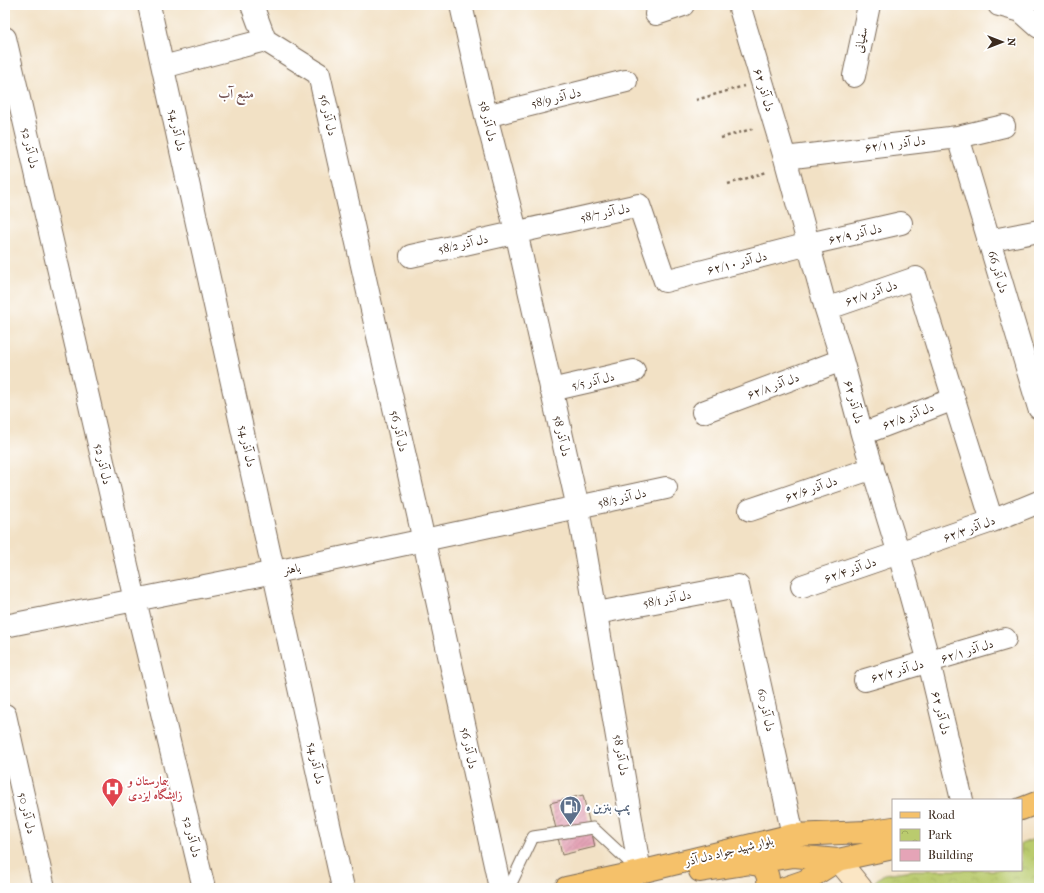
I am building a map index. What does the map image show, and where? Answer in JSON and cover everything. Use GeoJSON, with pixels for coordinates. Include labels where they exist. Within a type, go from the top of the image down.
{"type":"FeatureCollection","features":[{"type":"Feature","properties":{"kind":"main road"},"geometry":{"type":"LineString","coordinates":[[1022,809],[1039,802]]}},
{"type":"Feature","properties":{"kind":"main road","name":"بلوار شهید جواد دل آذر"},"geometry":{"type":"LineString","coordinates":[[566,888],[640,872],[793,835],[866,832],[892,828]]}},
{"type":"Feature","properties":{"kind":"main road"},"geometry":{"type":"LineString","coordinates":[[640,872],[703,871],[794,856],[838,860],[892,848]]}},
{"type":"Feature","properties":{"kind":"main road"},"geometry":{"type":"LineString","coordinates":[[785,888],[804,881],[838,860]]}},
{"type":"Feature","properties":{"kind":"main road"},"geometry":{"type":"LineString","coordinates":[[838,860],[861,888]]}},
{"type":"Feature","properties":{"kind":"main road"},"geometry":{"type":"LineString","coordinates":[[749,863],[759,865],[767,872],[769,883],[767,888]]}},
{"type":"Feature","properties":{"kind":"street","name":"دل آذر 54"},"geometry":{"type":"LineString","coordinates":[[149,5],[275,572],[343,888]]}},
{"type":"Feature","properties":{"kind":"street"},"geometry":{"type":"LineString","coordinates":[[163,67],[265,40],[252,5]]}},
{"type":"Feature","properties":{"kind":"street","name":"دل آذر 58"},"geometry":{"type":"LineString","coordinates":[[461,5],[486,116],[516,232],[578,508],[640,872]]}},
{"type":"Feature","properties":{"kind":"street"},"geometry":{"type":"LineString","coordinates":[[656,14],[683,5]]}},
{"type":"Feature","properties":{"kind":"street","name":"دل آذر ۶۲"},"geometry":{"type":"LineString","coordinates":[[739,5],[786,162],[862,434],[899,554],[929,662],[962,799]]}},
{"type":"Feature","properties":{"kind":"street","name":"سفیانی"},"geometry":{"type":"LineString","coordinates":[[854,76],[869,5]]}},
{"type":"Feature","properties":{"kind":"street"},"geometry":{"type":"LineString","coordinates":[[999,5],[1021,11],[1039,26]]}},
{"type":"Feature","properties":{"kind":"street","name":"دل آذر 52"},"geometry":{"type":"LineString","coordinates":[[5,38],[135,600],[204,888]]}},
{"type":"Feature","properties":{"kind":"street","name":"دل آذر 56"},"geometry":{"type":"LineString","coordinates":[[265,40],[319,74],[500,888]]}},
{"type":"Feature","properties":{"kind":"street","name":"دل آذر 58/9"},"geometry":{"type":"LineString","coordinates":[[486,116],[626,81]]}},
{"type":"Feature","properties":{"kind":"street","name":"دل آذر ۶۲/۱۱"},"geometry":{"type":"LineString","coordinates":[[786,162],[958,136],[1004,126]]}},
{"type":"Feature","properties":{"kind":"street","name":"دل آذر 66"},"geometry":{"type":"LineString","coordinates":[[958,136],[988,241],[1039,408]]}},
{"type":"Feature","properties":{"kind":"street","name":"دل آذر 58/7"},"geometry":{"type":"LineString","coordinates":[[516,232],[639,205],[665,281]]}},
{"type":"Feature","properties":{"kind":"street","name":"دل آذر ۶۲/۹"},"geometry":{"type":"LineString","coordinates":[[809,244],[901,223]]}},
{"type":"Feature","properties":{"kind":"street"},"geometry":{"type":"LineString","coordinates":[[988,241],[1039,231]]}},
{"type":"Feature","properties":{"kind":"street","name":"دل آذر 58/2"},"geometry":{"type":"LineString","coordinates":[[411,256],[516,232]]}},
{"type":"Feature","properties":{"kind":"street","name":"دل آذر ۶۲/۱۰"},"geometry":{"type":"LineString","coordinates":[[665,281],[809,244]]}},
{"type":"Feature","properties":{"kind":"street","name":"دل آذر ۶۲/۷"},"geometry":{"type":"LineString","coordinates":[[826,308],[916,278],[954,399]]}},
{"type":"Feature","properties":{"kind":"street","name":"دل آذر ۶۲/۸"},"geometry":{"type":"LineString","coordinates":[[704,412],[842,360]]}},
{"type":"Feature","properties":{"kind":"street","name":"دل آذر 5/5"},"geometry":{"type":"LineString","coordinates":[[551,390],[634,371]]}},
{"type":"Feature","properties":{"kind":"street"},"geometry":{"type":"LineString","coordinates":[[954,399],[992,521]]}},
{"type":"Feature","properties":{"kind":"street","name":"دل آذر ۶۲/۵"},"geometry":{"type":"LineString","coordinates":[[862,434],[954,399]]}},
{"type":"Feature","properties":{"kind":"street","name":"دل آذر ۶۲/۶"},"geometry":{"type":"LineString","coordinates":[[750,510],[873,468]]}},
{"type":"Feature","properties":{"kind":"street","name":"دل آذر 58/3"},"geometry":{"type":"LineString","coordinates":[[578,508],[666,488]]}},
{"type":"Feature","properties":{"kind":"street","name":"دل آذر ۶۲/۳"},"geometry":{"type":"LineString","coordinates":[[899,554],[992,521],[1039,502]]}},
{"type":"Feature","properties":{"kind":"street","name":"باهنر"},"geometry":{"type":"LineString","coordinates":[[5,626],[275,572],[578,508]]}},
{"type":"Feature","properties":{"kind":"street","name":"دل آذر ۶۲/۴"},"geometry":{"type":"LineString","coordinates":[[802,586],[899,554]]}},
{"type":"Feature","properties":{"kind":"street","name":"دل آذر 58/1"},"geometry":{"type":"LineString","coordinates":[[597,613],[738,586]]}},
{"type":"Feature","properties":{"kind":"street","name":"دل آذر 60"},"geometry":{"type":"LineString","coordinates":[[738,586],[793,835]]}},
{"type":"Feature","properties":{"kind":"street","name":"دل آذر ۶۲/۱"},"geometry":{"type":"LineString","coordinates":[[929,662],[1004,639]]}},
{"type":"Feature","properties":{"kind":"street","name":"دل آذر ۶۲/۲"},"geometry":{"type":"LineString","coordinates":[[865,680],[929,662]]}},
{"type":"Feature","properties":{"kind":"street","name":"دل آذر 50"},"geometry":{"type":"LineString","coordinates":[[5,715],[44,888]]}},
{"type":"Feature","properties":{"kind":"lane"},"geometry":{"type":"LineString","coordinates":[[509,888],[533,837],[593,828],[640,872]]}},
{"type":"Feature","properties":{"kind":"path"},"geometry":{"type":"LineString","coordinates":[[696,100],[761,80]]}},
{"type":"Feature","properties":{"kind":"path"},"geometry":{"type":"LineString","coordinates":[[721,138],[774,123]]}},
{"type":"Feature","properties":{"kind":"path"},"geometry":{"type":"LineString","coordinates":[[728,184],[786,162]]}},
{"type":"Feature","properties":{"kind":"green space"},"geometry":{"type":"Polygon","coordinates":[[[1039,837],[1039,888],[875,888],[875,881],[884,874],[906,871],[1022,871],[1022,844],[1039,837]]]}},
{"type":"Feature","properties":{"kind":"building"},"geometry":{"type":"Polygon","coordinates":[[[583,795],[595,847],[562,855],[550,803],[583,795]]]}},
{"type":"Feature","properties":{"kind":"place","name":"بیمارستان و زایشگاه ایزدی"},"geometry":{"type":"Point","coordinates":[112,808]}},
{"type":"Feature","properties":{"kind":"place","name":"پمپ بنزین ه"},"geometry":{"type":"Point","coordinates":[571,826]}},
{"type":"Feature","properties":{"kind":"district","name":"منبع آب"},"geometry":{"type":"Point","coordinates":[236,93]}}]}
